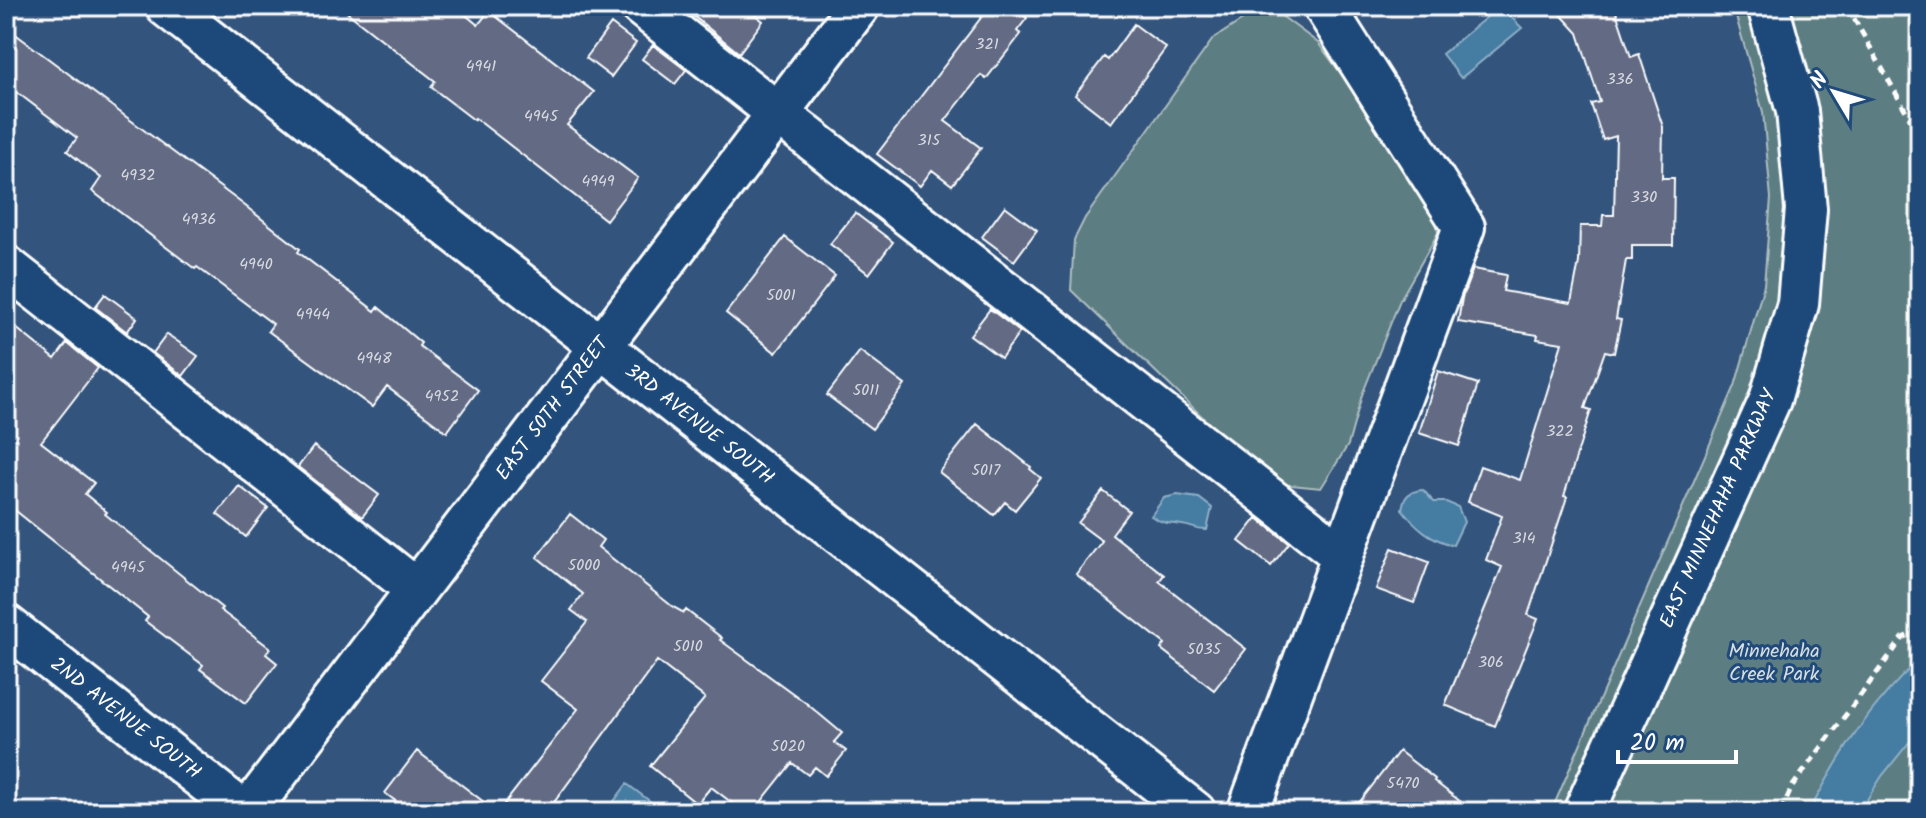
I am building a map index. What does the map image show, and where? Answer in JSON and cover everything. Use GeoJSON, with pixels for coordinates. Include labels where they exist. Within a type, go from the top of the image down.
{"type":"FeatureCollection","features":[{"type":"Feature","properties":{"kind":"street","name":"3RD AVENUE SOUTH"},"geometry":{"type":"LineString","coordinates":[[166,6],[1195,812]]}},
{"type":"Feature","properties":{"kind":"street"},"geometry":{"type":"LineString","coordinates":[[641,6],[1343,556]]}},
{"type":"Feature","properties":{"kind":"street","name":"EAST 50TH STREET"},"geometry":{"type":"LineString","coordinates":[[246,812],[859,6]]}},
{"type":"Feature","properties":{"kind":"street"},"geometry":{"type":"LineString","coordinates":[[1248,812],[1464,227],[1324,6]]}},
{"type":"Feature","properties":{"kind":"street","name":"EAST MINNEHAHA PARKWAY"},"geometry":{"type":"LineString","coordinates":[[1584,812],[1770,400],[1798,304],[1806,209],[1799,125],[1768,6]]}},
{"type":"Feature","properties":{"kind":"street"},"geometry":{"type":"LineString","coordinates":[[6,266],[416,589]]}},
{"type":"Feature","properties":{"kind":"street","name":"2ND AVENUE SOUTH"},"geometry":{"type":"LineString","coordinates":[[6,625],[246,812]]}},
{"type":"Feature","properties":{"kind":"path"},"geometry":{"type":"LineString","coordinates":[[1847,6],[1920,136]]}},
{"type":"Feature","properties":{"kind":"path"},"geometry":{"type":"LineString","coordinates":[[1781,812],[1792,787],[1903,638],[1920,629]]}},
{"type":"Feature","properties":{"kind":"green space","name":"Minnehaha Creek Park"},"geometry":{"type":"Polygon","coordinates":[[[1733,6],[1920,6],[1920,812],[1551,812],[1735,386],[1764,285],[1771,198],[1763,112],[1733,6]]]}},
{"type":"Feature","properties":{"kind":"green space"},"geometry":{"type":"Polygon","coordinates":[[[1252,14],[1279,14],[1318,43],[1424,184],[1434,207],[1438,233],[1400,300],[1362,395],[1348,445],[1321,488],[1271,483],[1071,290],[1074,240],[1085,218],[1213,39],[1252,14]]]}},
{"type":"Feature","properties":{"kind":"water"},"geometry":{"type":"Polygon","coordinates":[[[1500,6],[1522,28],[1461,78],[1442,54],[1500,6]]]}},
{"type":"Feature","properties":{"kind":"water"},"geometry":{"type":"Polygon","coordinates":[[[1423,490],[1434,502],[1446,502],[1458,507],[1464,522],[1453,545],[1424,532],[1402,509],[1408,495],[1423,490]]]}},
{"type":"Feature","properties":{"kind":"water"},"geometry":{"type":"Polygon","coordinates":[[[1177,495],[1199,498],[1212,508],[1207,530],[1166,523],[1151,516],[1164,498],[1177,495]]]}},
{"type":"Feature","properties":{"kind":"water"},"geometry":{"type":"Polygon","coordinates":[[[1920,659],[1920,729],[1882,776],[1859,812],[1809,812],[1857,731],[1886,694],[1920,659]]]}},
{"type":"Feature","properties":{"kind":"water"},"geometry":{"type":"Polygon","coordinates":[[[627,784],[655,805],[650,812],[606,812],[627,784]]]}},
{"type":"Feature","properties":{"kind":"building"},"geometry":{"type":"Polygon","coordinates":[[[339,6],[455,6],[478,25],[489,11],[594,92],[567,125],[638,178],[606,220],[431,87],[435,81],[339,6]]]}},
{"type":"Feature","properties":{"kind":"building"},"geometry":{"type":"Polygon","coordinates":[[[681,6],[744,6],[763,21],[739,53],[681,6]]]}},
{"type":"Feature","properties":{"kind":"building"},"geometry":{"type":"Polygon","coordinates":[[[990,6],[1011,6],[1027,18],[1017,31],[1021,34],[986,79],[981,75],[945,121],[981,148],[952,185],[932,170],[920,186],[877,154],[990,6]]]}},
{"type":"Feature","properties":{"kind":"building"},"geometry":{"type":"Polygon","coordinates":[[[1553,6],[1614,6],[1631,57],[1639,54],[1663,127],[1662,178],[1674,178],[1673,245],[1632,245],[1632,260],[1626,260],[1616,319],[1621,320],[1614,353],[1605,351],[1585,408],[1591,410],[1564,496],[1567,497],[1528,615],[1538,619],[1495,726],[1445,705],[1502,567],[1486,560],[1502,516],[1468,502],[1480,466],[1520,480],[1562,343],[1537,339],[1538,335],[1458,322],[1462,298],[1473,269],[1506,275],[1503,291],[1571,303],[1579,262],[1580,226],[1602,226],[1603,215],[1614,215],[1616,136],[1603,140],[1591,104],[1600,102],[1578,33],[1553,6]]]}},
{"type":"Feature","properties":{"kind":"building"},"geometry":{"type":"Polygon","coordinates":[[[611,24],[636,43],[611,77],[586,58],[611,24]]]}},
{"type":"Feature","properties":{"kind":"building"},"geometry":{"type":"Polygon","coordinates":[[[1134,24],[1166,48],[1111,123],[1075,95],[1104,57],[1108,60],[1134,24]]]}},
{"type":"Feature","properties":{"kind":"building"},"geometry":{"type":"Polygon","coordinates":[[[6,27],[244,205],[300,249],[298,252],[375,311],[378,307],[421,343],[419,346],[478,390],[447,432],[387,387],[372,407],[268,331],[273,324],[92,191],[101,178],[67,151],[77,138],[6,84],[6,27]]]}},
{"type":"Feature","properties":{"kind":"building"},"geometry":{"type":"Polygon","coordinates":[[[653,45],[686,70],[675,84],[642,59],[653,45]]]}},
{"type":"Feature","properties":{"kind":"building"},"geometry":{"type":"Polygon","coordinates":[[[1005,206],[1037,230],[1014,261],[982,237],[1005,206]]]}},
{"type":"Feature","properties":{"kind":"building"},"geometry":{"type":"Polygon","coordinates":[[[855,213],[893,242],[869,274],[830,244],[855,213]]]}},
{"type":"Feature","properties":{"kind":"building"},"geometry":{"type":"Polygon","coordinates":[[[785,237],[835,276],[776,353],[726,313],[785,237]]]}},
{"type":"Feature","properties":{"kind":"building"},"geometry":{"type":"Polygon","coordinates":[[[105,294],[137,318],[127,332],[95,307],[105,294]]]}},
{"type":"Feature","properties":{"kind":"building"},"geometry":{"type":"Polygon","coordinates":[[[990,309],[1020,332],[1001,358],[970,335],[990,309]]]}},
{"type":"Feature","properties":{"kind":"building"},"geometry":{"type":"Polygon","coordinates":[[[6,320],[55,359],[67,343],[98,368],[41,442],[94,483],[85,494],[107,512],[105,514],[270,648],[266,654],[277,663],[246,703],[200,669],[203,665],[145,621],[148,617],[6,503],[6,320]]]}},
{"type":"Feature","properties":{"kind":"building"},"geometry":{"type":"Polygon","coordinates":[[[167,334],[198,356],[183,376],[153,353],[167,334]]]}},
{"type":"Feature","properties":{"kind":"building"},"geometry":{"type":"Polygon","coordinates":[[[860,351],[905,385],[872,429],[827,395],[860,351]]]}},
{"type":"Feature","properties":{"kind":"building"},"geometry":{"type":"Polygon","coordinates":[[[1438,371],[1478,384],[1459,446],[1419,433],[1438,371]]]}},
{"type":"Feature","properties":{"kind":"building"},"geometry":{"type":"Polygon","coordinates":[[[977,424],[1041,478],[1015,510],[1005,502],[994,515],[939,472],[977,424]]]}},
{"type":"Feature","properties":{"kind":"building"},"geometry":{"type":"Polygon","coordinates":[[[314,446],[379,495],[362,517],[298,467],[314,446]]]}},
{"type":"Feature","properties":{"kind":"building"},"geometry":{"type":"Polygon","coordinates":[[[239,486],[268,508],[246,537],[217,514],[239,486]]]}},
{"type":"Feature","properties":{"kind":"building"},"geometry":{"type":"Polygon","coordinates":[[[1103,491],[1129,511],[1112,534],[1164,575],[1159,581],[1246,649],[1214,690],[1161,649],[1165,644],[1076,574],[1102,541],[1078,523],[1103,491]]]}},
{"type":"Feature","properties":{"kind":"building"},"geometry":{"type":"Polygon","coordinates":[[[570,514],[603,540],[598,547],[673,607],[684,613],[686,610],[722,638],[720,640],[842,733],[834,742],[846,751],[826,776],[815,767],[808,775],[792,763],[753,812],[744,812],[711,787],[697,804],[650,766],[705,698],[657,661],[547,812],[498,812],[578,709],[541,681],[587,622],[571,610],[583,594],[537,557],[570,514]]]}},
{"type":"Feature","properties":{"kind":"building"},"geometry":{"type":"Polygon","coordinates":[[[1257,518],[1289,543],[1271,566],[1239,541],[1257,518]]]}},
{"type":"Feature","properties":{"kind":"building"},"geometry":{"type":"Polygon","coordinates":[[[1392,548],[1429,562],[1414,603],[1376,589],[1392,548]]]}},
{"type":"Feature","properties":{"kind":"building"},"geometry":{"type":"Polygon","coordinates":[[[417,751],[497,812],[410,812],[385,793],[417,751]]]}},
{"type":"Feature","properties":{"kind":"building"},"geometry":{"type":"Polygon","coordinates":[[[1399,751],[1434,781],[1474,812],[1352,812],[1399,751]]]}}]}
